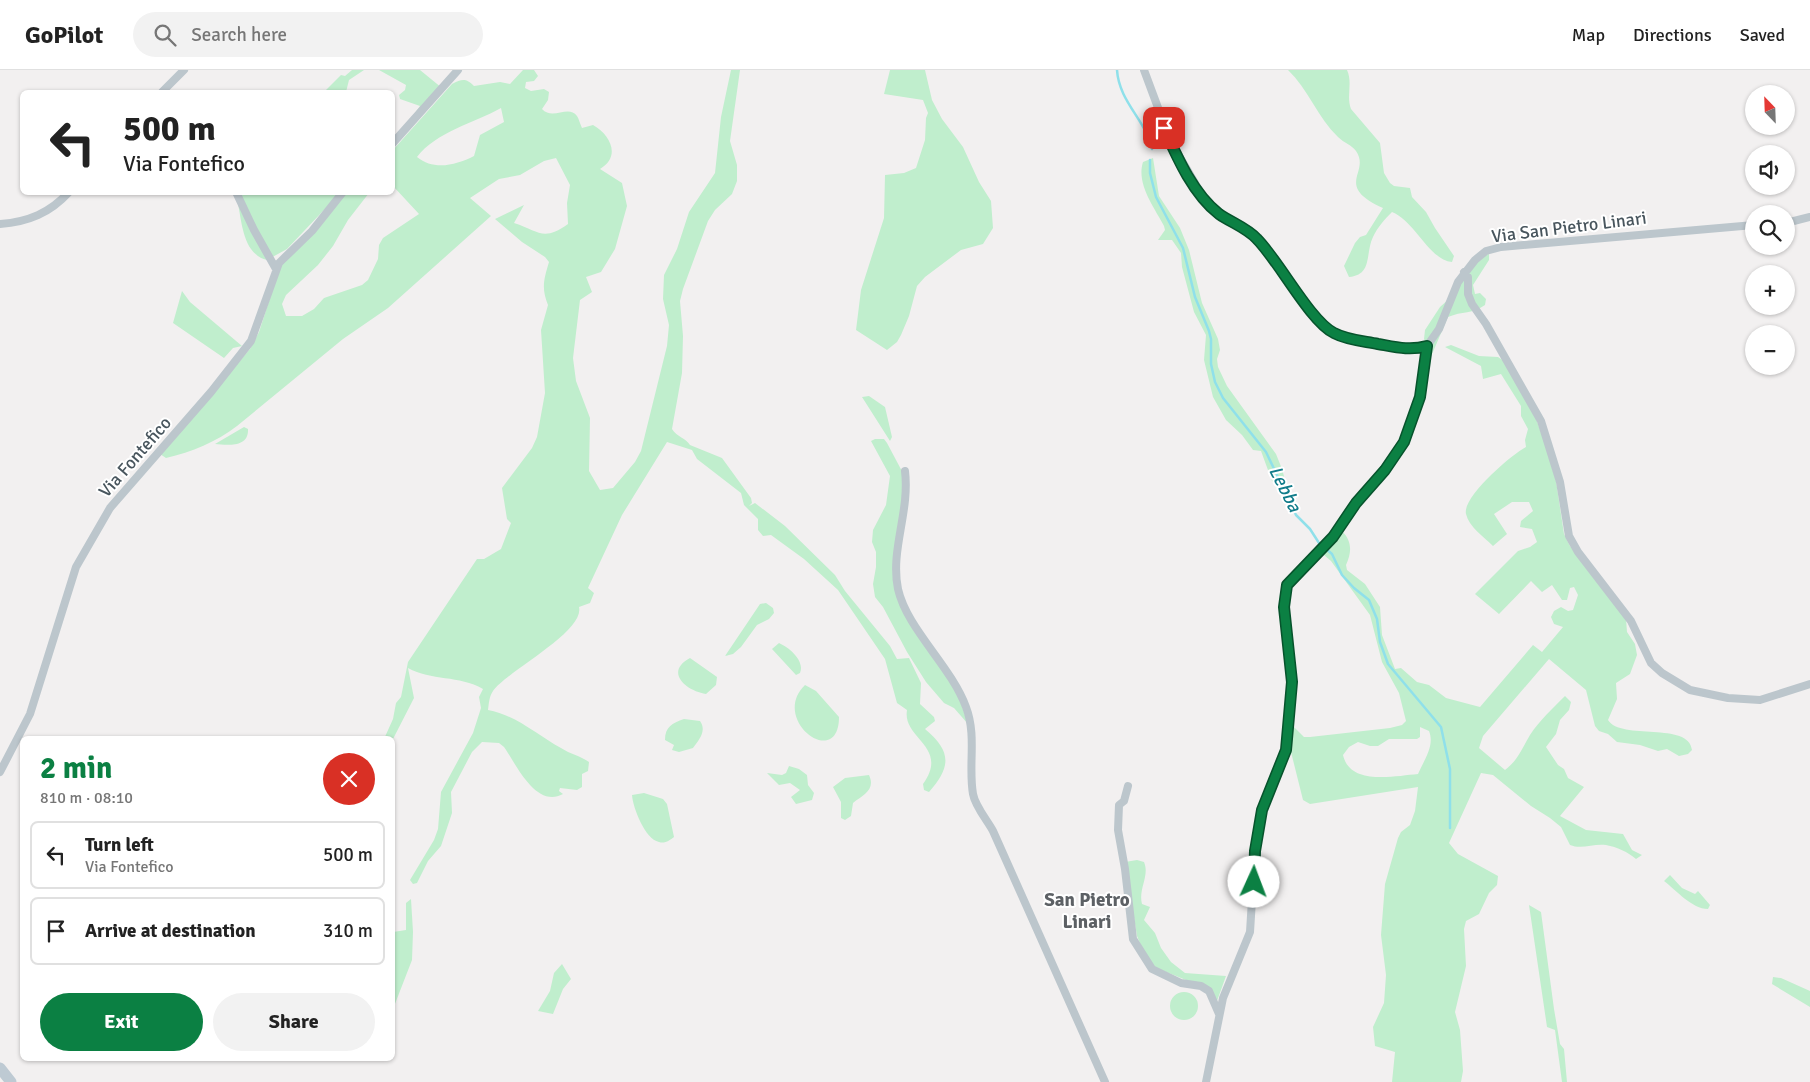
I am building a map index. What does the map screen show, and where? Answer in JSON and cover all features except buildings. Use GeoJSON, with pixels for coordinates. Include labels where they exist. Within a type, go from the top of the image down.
{"type":"FeatureCollection","features":[{"type":"Feature","properties":{"kind":"main road"},"geometry":{"type":"LineString","coordinates":[[0,1068],[11,1082]]}},
{"type":"Feature","properties":{"kind":"street"},"geometry":{"type":"LineString","coordinates":[[164,90],[184,70]]}},
{"type":"Feature","properties":{"kind":"street"},"geometry":{"type":"LineString","coordinates":[[395,141],[458,70]]}},
{"type":"Feature","properties":{"kind":"street"},"geometry":{"type":"LineString","coordinates":[[1144,70],[1170,140],[1203,197],[1218,213],[1257,238],[1321,323],[1332,332],[1348,338],[1400,348],[1416,349],[1427,346]]}},
{"type":"Feature","properties":{"kind":"street"},"geometry":{"type":"LineString","coordinates":[[0,224],[25,220],[46,213],[66,195]]}},
{"type":"Feature","properties":{"kind":"street"},"geometry":{"type":"LineString","coordinates":[[237,195],[276,269]]}},
{"type":"Feature","properties":{"kind":"street","name":"Via Fontefico"},"geometry":{"type":"LineString","coordinates":[[0,772],[30,714],[76,567],[110,508],[211,392],[251,341],[279,263],[312,231],[341,195]]}},
{"type":"Feature","properties":{"kind":"street"},"geometry":{"type":"LineString","coordinates":[[1795,221],[1810,218]]}},
{"type":"Feature","properties":{"kind":"street","name":"Via San Pietro Linari"},"geometry":{"type":"LineString","coordinates":[[1206,1082],[1223,998],[1250,932],[1255,851],[1262,810],[1286,750],[1292,682],[1284,592],[1287,585],[1324,548],[1356,503],[1385,470],[1408,433],[1420,397],[1427,346],[1439,329],[1464,272],[1486,251],[1501,247],[1745,226]]}},
{"type":"Feature","properties":{"kind":"street"},"geometry":{"type":"LineString","coordinates":[[1464,272],[1468,277],[1468,294],[1472,304],[1540,421],[1560,482],[1570,536],[1578,552],[1631,621],[1650,663],[1662,673],[1690,690],[1728,698],[1760,700],[1810,684]]}},
{"type":"Feature","properties":{"kind":"street"},"geometry":{"type":"LineString","coordinates":[[904,472],[906,502],[898,547],[896,576],[898,590],[914,622],[955,682],[967,709],[973,737],[973,796],[993,831],[1105,1082]]}},
{"type":"Feature","properties":{"kind":"street"},"geometry":{"type":"LineString","coordinates":[[1128,786],[1124,801],[1120,805],[1118,830],[1125,869],[1133,938],[1152,969],[1181,983],[1201,986],[1209,991],[1220,1014]]}},
{"type":"Feature","properties":{"kind":"green space"},"geometry":{"type":"Polygon","coordinates":[[[352,70],[364,70],[349,80],[346,90],[326,90],[341,75],[345,76],[352,70]]]}},
{"type":"Feature","properties":{"kind":"green space"},"geometry":{"type":"Polygon","coordinates":[[[379,70],[420,70],[442,88],[413,116],[420,106],[400,99],[399,95],[405,90],[406,85],[379,70]]]}},
{"type":"Feature","properties":{"kind":"green space"},"geometry":{"type":"Polygon","coordinates":[[[523,70],[534,70],[538,76],[534,81],[526,82],[525,88],[531,91],[544,89],[549,92],[548,100],[542,109],[546,112],[573,113],[578,117],[582,128],[593,125],[605,134],[609,140],[612,152],[606,164],[600,169],[622,183],[627,206],[615,249],[601,272],[586,277],[592,292],[580,300],[573,358],[576,381],[590,418],[589,471],[600,490],[613,488],[635,462],[641,451],[667,346],[669,325],[663,299],[664,275],[677,249],[689,212],[715,173],[721,117],[731,70],[740,70],[730,141],[737,165],[737,181],[732,194],[715,210],[708,221],[683,289],[680,301],[683,336],[682,373],[672,429],[690,445],[722,458],[751,498],[752,503],[749,506],[755,503],[785,526],[835,575],[845,591],[890,646],[897,659],[909,658],[921,683],[920,704],[934,717],[935,721],[925,729],[940,744],[944,752],[945,766],[942,774],[929,792],[924,790],[923,784],[930,771],[931,760],[928,752],[907,720],[907,710],[897,703],[885,659],[838,590],[804,559],[771,535],[763,536],[758,530],[758,519],[744,505],[741,493],[697,459],[692,450],[667,442],[622,515],[588,588],[594,593],[590,603],[579,607],[578,617],[570,628],[544,651],[501,683],[493,691],[490,698],[488,710],[508,716],[564,750],[589,762],[588,771],[582,774],[582,787],[577,790],[560,788],[559,791],[563,794],[553,797],[544,795],[528,783],[504,747],[499,743],[482,742],[472,752],[451,792],[452,813],[441,846],[428,861],[417,883],[413,884],[410,880],[434,840],[438,829],[441,792],[473,733],[481,708],[479,697],[483,689],[464,682],[426,675],[408,668],[414,698],[395,736],[385,736],[393,719],[396,703],[401,697],[408,662],[477,559],[484,559],[501,549],[511,523],[507,519],[502,488],[532,448],[537,437],[545,393],[541,330],[548,305],[544,293],[544,283],[549,262],[495,219],[524,205],[514,223],[535,232],[547,234],[553,233],[568,224],[567,203],[570,185],[556,158],[544,161],[520,175],[499,179],[470,198],[491,216],[388,308],[343,339],[237,426],[212,442],[185,453],[166,458],[160,454],[250,349],[259,332],[281,264],[344,195],[367,195],[348,220],[333,246],[318,265],[286,295],[282,304],[286,316],[302,316],[314,309],[324,298],[362,285],[368,280],[378,259],[379,245],[383,238],[419,214],[395,188],[395,148],[452,84],[464,80],[474,86],[500,82],[510,84],[523,70]],[[501,108],[445,134],[425,148],[417,157],[431,164],[453,164],[474,156],[480,135],[504,122],[501,108]]]}},
{"type":"Feature","properties":{"kind":"green space"},"geometry":{"type":"Polygon","coordinates":[[[890,70],[925,70],[932,100],[942,119],[963,147],[979,182],[991,201],[993,228],[983,244],[961,250],[925,277],[917,286],[909,316],[901,335],[897,342],[887,350],[856,330],[861,290],[884,218],[885,175],[904,173],[916,168],[925,140],[928,113],[923,100],[884,94],[890,70]]]}},
{"type":"Feature","properties":{"kind":"green space"},"geometry":{"type":"Polygon","coordinates":[[[1288,70],[1347,70],[1351,109],[1380,143],[1384,173],[1394,186],[1410,188],[1412,197],[1426,212],[1454,256],[1452,262],[1436,255],[1408,223],[1392,212],[1373,237],[1365,268],[1357,275],[1349,277],[1344,266],[1355,243],[1360,237],[1366,235],[1383,208],[1368,200],[1356,186],[1360,166],[1356,151],[1340,139],[1331,129],[1288,70]]]}},
{"type":"Feature","properties":{"kind":"green space"},"geometry":{"type":"Polygon","coordinates":[[[1153,158],[1159,196],[1180,228],[1189,250],[1202,303],[1218,339],[1220,350],[1217,359],[1218,367],[1227,386],[1276,454],[1291,502],[1287,503],[1272,481],[1261,451],[1253,450],[1242,435],[1226,420],[1213,397],[1204,360],[1206,335],[1194,312],[1182,267],[1181,253],[1172,240],[1158,240],[1165,230],[1164,226],[1144,187],[1141,170],[1143,162],[1153,158]]]}},
{"type":"Feature","properties":{"kind":"green space"},"geometry":{"type":"Polygon","coordinates":[[[242,195],[338,195],[287,249],[267,260],[259,257],[248,244],[244,235],[237,199],[242,195]]]}},
{"type":"Feature","properties":{"kind":"green space"},"geometry":{"type":"Polygon","coordinates":[[[1489,253],[1489,260],[1473,285],[1475,294],[1480,293],[1486,299],[1485,305],[1476,310],[1448,317],[1426,368],[1428,347],[1424,339],[1425,330],[1440,307],[1449,299],[1463,274],[1489,253]]]}},
{"type":"Feature","properties":{"kind":"green space"},"geometry":{"type":"Polygon","coordinates":[[[182,291],[190,302],[242,346],[233,348],[224,358],[173,323],[182,291]]]}},
{"type":"Feature","properties":{"kind":"green space"},"geometry":{"type":"Polygon","coordinates":[[[1451,345],[1479,356],[1498,357],[1504,361],[1534,413],[1544,441],[1556,481],[1564,534],[1570,546],[1626,619],[1627,632],[1635,644],[1637,655],[1630,674],[1616,683],[1617,699],[1608,720],[1615,726],[1626,729],[1668,733],[1679,736],[1688,741],[1692,750],[1688,754],[1679,756],[1667,749],[1658,751],[1640,745],[1617,742],[1608,734],[1599,731],[1595,726],[1586,690],[1549,659],[1483,736],[1479,748],[1505,770],[1517,758],[1530,735],[1546,715],[1565,696],[1571,702],[1569,710],[1560,720],[1556,734],[1546,747],[1558,765],[1564,769],[1568,778],[1584,787],[1560,816],[1586,830],[1623,834],[1632,850],[1642,855],[1636,859],[1622,850],[1606,845],[1579,847],[1570,845],[1561,827],[1550,818],[1531,806],[1493,775],[1481,773],[1449,843],[1458,854],[1498,876],[1497,885],[1489,893],[1479,914],[1466,921],[1464,929],[1466,966],[1455,1012],[1460,1030],[1463,1071],[1461,1082],[1392,1082],[1395,1052],[1375,1046],[1373,1027],[1384,1003],[1386,975],[1381,935],[1385,884],[1398,838],[1401,832],[1410,825],[1415,811],[1418,787],[1310,804],[1303,800],[1289,744],[1293,726],[1304,737],[1310,737],[1390,728],[1402,725],[1406,721],[1399,693],[1382,662],[1370,615],[1331,561],[1324,555],[1319,554],[1342,531],[1348,539],[1350,547],[1346,565],[1347,570],[1365,584],[1380,607],[1382,635],[1395,669],[1401,668],[1417,682],[1429,685],[1446,698],[1480,707],[1533,645],[1542,652],[1563,627],[1554,624],[1551,617],[1554,611],[1561,607],[1568,611],[1573,610],[1578,595],[1574,587],[1570,588],[1567,600],[1562,600],[1552,585],[1542,592],[1531,581],[1499,614],[1475,594],[1518,551],[1530,547],[1537,542],[1532,529],[1520,527],[1521,521],[1533,511],[1529,502],[1512,502],[1494,514],[1507,534],[1493,546],[1473,527],[1466,514],[1467,507],[1479,487],[1499,467],[1526,447],[1525,440],[1528,429],[1521,416],[1521,406],[1501,374],[1483,379],[1481,366],[1445,347],[1451,345]],[[1420,727],[1420,737],[1417,739],[1389,739],[1378,746],[1370,746],[1358,742],[1349,747],[1343,755],[1347,765],[1363,775],[1386,777],[1418,774],[1430,748],[1429,731],[1420,727]]]}},
{"type":"Feature","properties":{"kind":"green space"},"geometry":{"type":"Polygon","coordinates":[[[869,396],[885,407],[892,437],[890,441],[862,397],[869,396]]]}},
{"type":"Feature","properties":{"kind":"green space"},"geometry":{"type":"Polygon","coordinates":[[[244,427],[248,429],[247,435],[241,442],[231,445],[215,444],[244,427]]]}},
{"type":"Feature","properties":{"kind":"green space"},"geometry":{"type":"Polygon","coordinates":[[[884,439],[904,475],[896,563],[904,607],[954,682],[968,724],[954,708],[944,703],[926,682],[907,652],[883,607],[875,597],[873,584],[876,552],[872,542],[873,530],[886,505],[890,476],[871,441],[884,439]]]}},
{"type":"Feature","properties":{"kind":"green space"},"geometry":{"type":"Polygon","coordinates":[[[766,603],[773,608],[774,613],[769,619],[757,625],[741,647],[733,654],[725,656],[760,604],[766,603]]]}},
{"type":"Feature","properties":{"kind":"green space"},"geometry":{"type":"Polygon","coordinates":[[[779,643],[796,655],[801,668],[800,673],[796,675],[772,649],[779,643]]]}},
{"type":"Feature","properties":{"kind":"green space"},"geometry":{"type":"Polygon","coordinates":[[[690,658],[717,677],[716,685],[706,694],[685,685],[678,675],[682,663],[690,658]]]}},
{"type":"Feature","properties":{"kind":"green space"},"geometry":{"type":"Polygon","coordinates":[[[805,685],[816,691],[839,717],[836,733],[829,740],[819,740],[800,725],[795,712],[796,699],[805,685]]]}},
{"type":"Feature","properties":{"kind":"green space"},"geometry":{"type":"Polygon","coordinates":[[[684,719],[700,721],[703,728],[700,739],[693,748],[679,752],[672,750],[674,745],[665,740],[665,736],[670,726],[684,719]]]}},
{"type":"Feature","properties":{"kind":"green space"},"geometry":{"type":"Polygon","coordinates":[[[789,766],[799,769],[807,775],[808,785],[814,793],[812,800],[796,804],[791,797],[800,790],[790,783],[779,785],[767,773],[782,775],[786,773],[789,766]]]}},
{"type":"Feature","properties":{"kind":"green space"},"geometry":{"type":"Polygon","coordinates":[[[869,775],[871,780],[870,788],[853,803],[851,816],[845,820],[841,818],[841,802],[833,787],[845,778],[869,775]]]}},
{"type":"Feature","properties":{"kind":"green space"},"geometry":{"type":"Polygon","coordinates":[[[644,793],[663,799],[667,804],[674,837],[661,842],[654,840],[649,835],[641,822],[632,795],[644,793]]]}},
{"type":"Feature","properties":{"kind":"green space"},"geometry":{"type":"Polygon","coordinates":[[[1137,860],[1144,862],[1146,872],[1141,898],[1142,904],[1150,907],[1144,920],[1155,933],[1161,948],[1171,962],[1185,973],[1226,976],[1217,1001],[1208,989],[1154,967],[1144,953],[1137,936],[1125,862],[1137,860]]]}},
{"type":"Feature","properties":{"kind":"green space"},"geometry":{"type":"Polygon","coordinates":[[[1670,875],[1682,888],[1695,894],[1698,891],[1710,905],[1708,909],[1690,903],[1664,881],[1670,875]]]}},
{"type":"Feature","properties":{"kind":"green space"},"geometry":{"type":"Polygon","coordinates":[[[411,899],[412,960],[395,1004],[395,932],[406,930],[406,903],[411,899]]]}},
{"type":"Feature","properties":{"kind":"green space"},"geometry":{"type":"Polygon","coordinates":[[[1529,905],[1541,912],[1554,1009],[1560,1044],[1564,1049],[1567,1082],[1562,1082],[1555,1030],[1547,1027],[1529,905]]]}},
{"type":"Feature","properties":{"kind":"green space"},"geometry":{"type":"Polygon","coordinates":[[[562,964],[571,979],[563,989],[553,1014],[538,1011],[550,991],[554,973],[562,964]]]}},
{"type":"Feature","properties":{"kind":"green space"},"geometry":{"type":"Polygon","coordinates":[[[1773,977],[1781,978],[1810,991],[1810,1007],[1772,984],[1773,977]]]}},
{"type":"Feature","properties":{"kind":"green space"},"geometry":{"type":"Polygon","coordinates":[[[1184,992],[1194,996],[1198,1006],[1194,1016],[1184,1020],[1174,1016],[1170,1006],[1174,996],[1184,992]]]}},
{"type":"Feature","properties":{"kind":"waterway","name":"Lebba"},"geometry":{"type":"LineString","coordinates":[[1117,70],[1122,92],[1144,129],[1152,149]]}},
{"type":"Feature","properties":{"kind":"waterway","name":"Lebba"},"geometry":{"type":"LineString","coordinates":[[1150,160],[1150,173],[1156,197],[1183,248],[1195,297],[1209,331],[1211,339],[1211,364],[1215,382],[1223,398],[1266,452],[1296,515],[1310,529],[1319,543],[1332,554],[1342,575],[1369,600],[1377,619],[1380,642],[1388,664],[1441,727],[1450,769],[1450,828]]}},
{"type":"Feature","properties":{"kind":"district","name":"San Pietro Linari"},"geometry":{"type":"Point","coordinates":[1087,911]}},
{"type":"Feature","properties":{"kind":"route"},"geometry":{"type":"LineString","coordinates":[[1164,128],[1187,173],[1203,197],[1218,213],[1248,230],[1257,238],[1286,274],[1321,323],[1332,332],[1348,338],[1400,348],[1416,349],[1427,346],[1420,397],[1404,442],[1385,470],[1356,503],[1333,537],[1287,585],[1284,592],[1283,600],[1292,682],[1286,750],[1262,810],[1255,851],[1254,882]]}}]}
